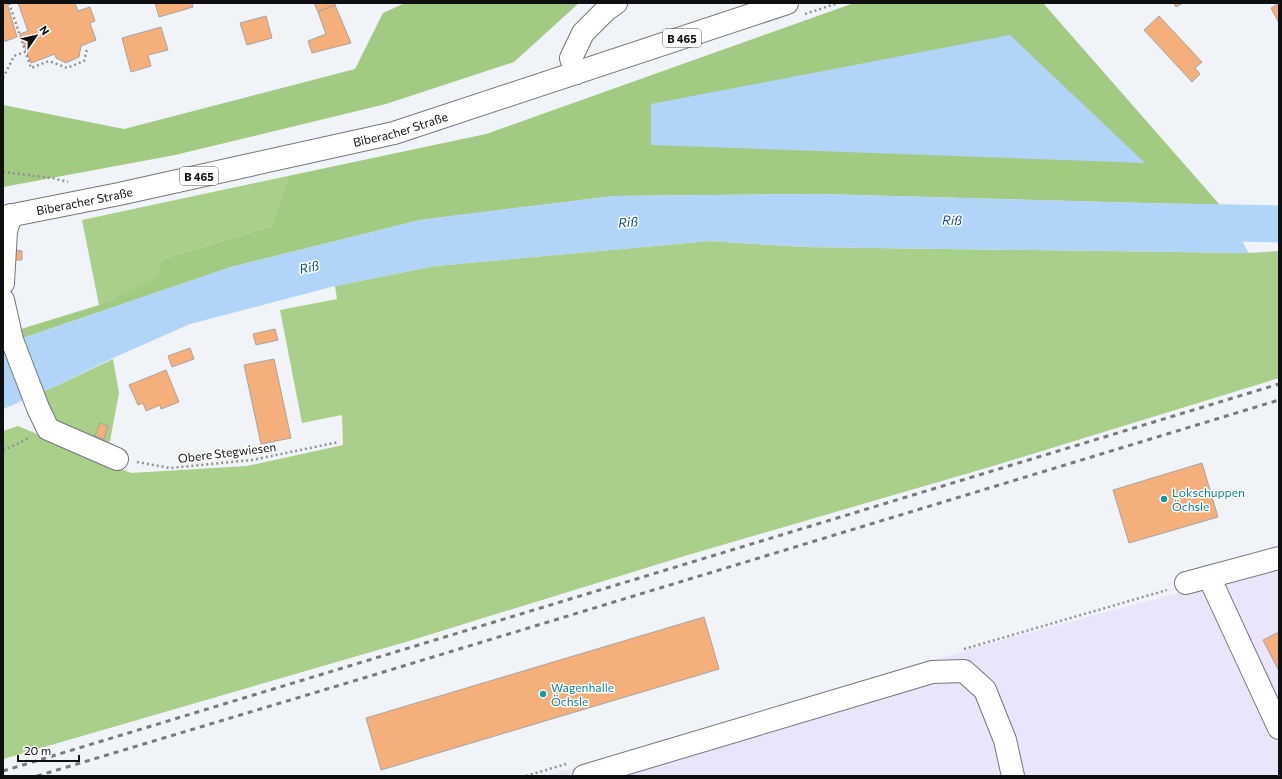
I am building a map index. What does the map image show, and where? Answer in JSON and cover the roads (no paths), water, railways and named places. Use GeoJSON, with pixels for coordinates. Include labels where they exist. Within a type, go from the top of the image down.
{"type":"FeatureCollection","features":[{"type":"Feature","properties":{"kind":"main road"},"geometry":{"type":"LineString","coordinates":[[576,73],[571,58],[583,33],[606,10],[616,3]]}},
{"type":"Feature","properties":{"kind":"main road","name":"Biberacher Straße"},"geometry":{"type":"LineString","coordinates":[[7,216],[119,194],[394,133],[787,3]]}},
{"type":"Feature","properties":{"kind":"main road"},"geometry":{"type":"LineString","coordinates":[[3,283],[7,216]]}},
{"type":"Feature","properties":{"kind":"main road"},"geometry":{"type":"LineString","coordinates":[[3,300],[12,340],[38,408],[48,429],[117,459]]}},
{"type":"Feature","properties":{"kind":"main road"},"geometry":{"type":"LineString","coordinates":[[1186,583],[1279,558]]}},
{"type":"Feature","properties":{"kind":"main road"},"geometry":{"type":"LineString","coordinates":[[1209,577],[1279,728]]}},
{"type":"Feature","properties":{"kind":"main road"},"geometry":{"type":"LineString","coordinates":[[584,776],[638,768],[932,672],[964,670],[985,690],[1005,740],[1013,776]]}},
{"type":"Feature","properties":{"kind":"water"},"geometry":{"type":"Polygon","coordinates":[[[1010,35],[1145,163],[651,145],[651,104],[1010,35]]]}},
{"type":"Feature","properties":{"kind":"water"},"geometry":{"type":"Polygon","coordinates":[[[820,194],[1220,205],[1249,253],[805,247],[709,241],[435,266],[335,286],[190,324],[3,409],[3,346],[231,267],[420,220],[613,196],[820,194]]]}},
{"type":"Feature","properties":{"kind":"waterway","name":"Riß"},"geometry":{"type":"LineString","coordinates":[[1180,222],[1279,224]]}},
{"type":"Feature","properties":{"kind":"railway"},"geometry":{"type":"LineString","coordinates":[[3,771],[1279,384]]}},
{"type":"Feature","properties":{"kind":"railway"},"geometry":{"type":"LineString","coordinates":[[37,776],[1279,400]]}},
{"type":"Feature","properties":{"kind":"place","name":"Lokschuppen Öchsle"},"geometry":{"type":"Point","coordinates":[1164,499]}},
{"type":"Feature","properties":{"kind":"place","name":"Wagenhalle Öchsle"},"geometry":{"type":"Point","coordinates":[543,694]}}]}
